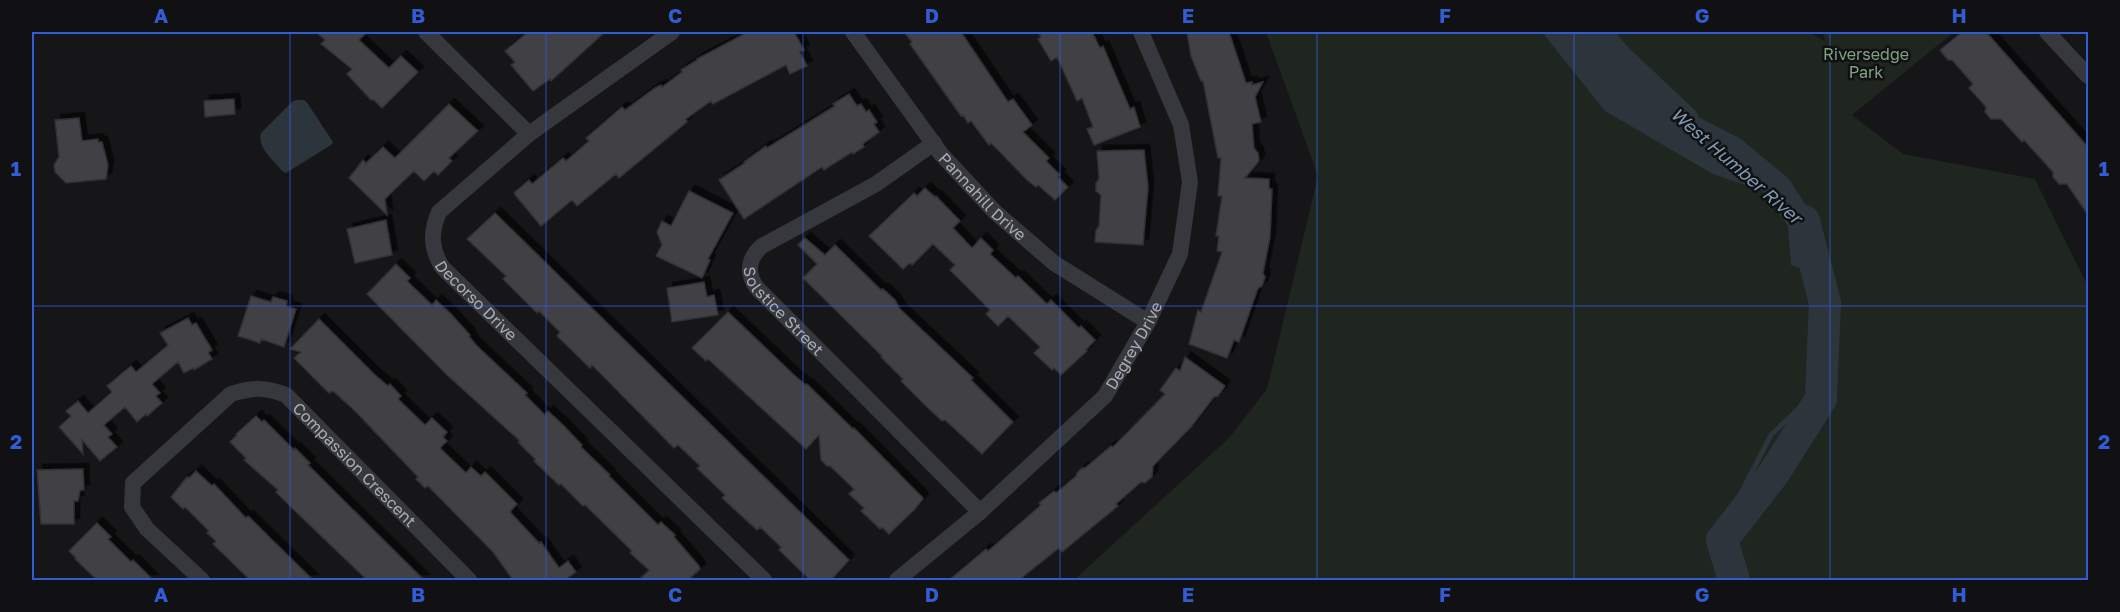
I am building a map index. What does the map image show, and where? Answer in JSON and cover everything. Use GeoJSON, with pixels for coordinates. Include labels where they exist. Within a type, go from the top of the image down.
{"type":"FeatureCollection","features":[{"type":"Feature","properties":{"kind":"street"},"geometry":{"type":"LineString","coordinates":[[426,32],[529,134]]}},
{"type":"Feature","properties":{"kind":"street","name":"Decorso Drive"},"geometry":{"type":"LineString","coordinates":[[672,32],[529,134],[439,212],[433,225],[432,240],[435,254],[442,267],[764,580]]}},
{"type":"Feature","properties":{"kind":"street","name":"Pannahill Drive"},"geometry":{"type":"LineString","coordinates":[[854,32],[934,143],[995,212],[1054,263],[1148,322]]}},
{"type":"Feature","properties":{"kind":"street","name":"Degrey Drive"},"geometry":{"type":"LineString","coordinates":[[897,580],[980,512],[1105,396],[1148,322],[1180,254],[1190,182],[1180,125],[1141,32]]}},
{"type":"Feature","properties":{"kind":"street"},"geometry":{"type":"LineString","coordinates":[[2047,32],[2087,72]]}},
{"type":"Feature","properties":{"kind":"street","name":"Solstice Street"},"geometry":{"type":"LineString","coordinates":[[934,143],[876,184],[762,246],[752,258],[750,274],[757,288],[980,512]]}},
{"type":"Feature","properties":{"kind":"street","name":"Compassion Crescent"},"geometry":{"type":"LineString","coordinates":[[202,580],[147,529],[132,507],[133,483],[231,394],[249,388],[268,388],[286,395],[469,580]]}},
{"type":"Feature","properties":{"kind":"green space","name":"Riversedge Park"},"geometry":{"type":"Polygon","coordinates":[[[1266,32],[1808,32],[1825,41],[1823,32],[1954,32],[1852,115],[1903,154],[2035,179],[2088,287],[2088,580],[1074,580],[1229,438],[1267,389],[1318,176],[1266,32]]]}},
{"type":"Feature","properties":{"kind":"water"},"geometry":{"type":"Polygon","coordinates":[[[1542,32],[1579,32],[1619,76],[1741,139],[1789,179],[1813,216],[1818,258],[1810,271],[1791,265],[1788,226],[1763,191],[1713,174],[1605,111],[1542,32]]]}},
{"type":"Feature","properties":{"kind":"water"},"geometry":{"type":"Polygon","coordinates":[[[304,100],[308,104],[333,142],[286,173],[267,153],[260,138],[261,133],[293,101],[304,100]]]}},
{"type":"Feature","properties":{"kind":"building"},"geometry":{"type":"Polygon","coordinates":[[[316,32],[367,32],[359,40],[389,68],[401,56],[418,72],[382,108],[371,100],[347,74],[352,69],[321,44],[325,40],[316,32]]]}},
{"type":"Feature","properties":{"kind":"building"},"geometry":{"type":"Polygon","coordinates":[[[528,32],[605,32],[551,81],[550,79],[533,91],[511,65],[515,62],[505,51],[528,32]]]}},
{"type":"Feature","properties":{"kind":"building"},"geometry":{"type":"Polygon","coordinates":[[[748,32],[794,32],[804,50],[800,52],[807,66],[790,74],[786,65],[713,104],[711,101],[686,119],[687,122],[619,178],[616,174],[577,206],[572,200],[541,226],[516,196],[514,193],[529,180],[532,184],[563,158],[566,161],[589,141],[586,138],[622,107],[625,110],[655,88],[661,85],[662,87],[697,59],[748,32]]]}},
{"type":"Feature","properties":{"kind":"building"},"geometry":{"type":"Polygon","coordinates":[[[904,32],[961,32],[1008,102],[1013,99],[1032,125],[1023,132],[1049,158],[1046,161],[1068,187],[1055,200],[1038,185],[1036,187],[1027,180],[991,143],[989,145],[971,121],[968,123],[963,115],[961,116],[904,32]]]}},
{"type":"Feature","properties":{"kind":"building"},"geometry":{"type":"Polygon","coordinates":[[[1038,32],[1092,32],[1100,48],[1103,46],[1130,109],[1134,107],[1140,127],[1094,145],[1087,129],[1093,127],[1082,98],[1077,101],[1057,57],[1051,61],[1038,39],[1041,37],[1038,32]]]}},
{"type":"Feature","properties":{"kind":"building"},"geometry":{"type":"Polygon","coordinates":[[[1187,32],[1229,32],[1246,83],[1252,82],[1252,85],[1263,82],[1255,97],[1261,122],[1252,124],[1254,148],[1258,153],[1259,161],[1245,178],[1269,179],[1269,189],[1272,189],[1270,237],[1263,273],[1265,277],[1262,286],[1258,288],[1239,342],[1234,340],[1227,358],[1189,344],[1198,310],[1201,312],[1222,252],[1217,251],[1219,236],[1216,236],[1222,196],[1218,196],[1221,158],[1218,158],[1203,81],[1201,81],[1191,56],[1187,32]]]}},
{"type":"Feature","properties":{"kind":"building"},"geometry":{"type":"Polygon","coordinates":[[[1962,32],[1986,32],[2088,147],[2088,215],[2067,184],[2059,184],[2053,177],[2053,172],[2024,140],[2022,142],[2001,119],[1991,119],[1985,112],[1986,107],[1969,88],[1973,84],[1940,50],[1962,32]]]}},
{"type":"Feature","properties":{"kind":"building"},"geometry":{"type":"Polygon","coordinates":[[[849,94],[857,106],[861,104],[866,112],[869,110],[877,122],[874,124],[879,132],[863,144],[864,147],[824,170],[822,167],[744,219],[719,180],[766,146],[767,148],[835,106],[833,104],[849,94]]]}},
{"type":"Feature","properties":{"kind":"building"},"geometry":{"type":"Polygon","coordinates":[[[234,99],[235,114],[205,117],[204,101],[234,99]]]}},
{"type":"Feature","properties":{"kind":"building"},"geometry":{"type":"Polygon","coordinates":[[[449,104],[478,131],[449,158],[452,161],[438,175],[434,171],[424,181],[414,171],[385,199],[387,215],[349,178],[363,160],[366,163],[383,147],[395,158],[449,104]]]}},
{"type":"Feature","properties":{"kind":"building"},"geometry":{"type":"Polygon","coordinates":[[[79,118],[82,141],[98,139],[98,142],[102,142],[108,165],[106,179],[66,183],[55,172],[54,165],[59,157],[55,120],[79,118]]]}},
{"type":"Feature","properties":{"kind":"building"},"geometry":{"type":"Polygon","coordinates":[[[1144,150],[1148,187],[1143,245],[1095,242],[1096,230],[1099,226],[1101,195],[1096,191],[1096,183],[1099,179],[1097,151],[1144,150]]]}},
{"type":"Feature","properties":{"kind":"building"},"geometry":{"type":"Polygon","coordinates":[[[925,188],[960,221],[953,228],[972,248],[981,238],[993,250],[990,254],[1016,278],[1018,276],[1047,304],[1051,300],[1079,328],[1081,326],[1095,340],[1087,351],[1061,375],[1054,368],[1052,370],[1034,353],[1040,347],[1008,316],[998,326],[986,314],[990,310],[950,270],[955,265],[933,244],[912,265],[910,263],[903,269],[869,236],[914,193],[917,196],[925,188]]]}},
{"type":"Feature","properties":{"kind":"building"},"geometry":{"type":"Polygon","coordinates":[[[689,191],[733,213],[708,259],[710,260],[702,278],[656,256],[662,245],[657,232],[662,221],[671,226],[689,191]]]}},
{"type":"Feature","properties":{"kind":"building"},"geometry":{"type":"Polygon","coordinates":[[[495,213],[849,560],[831,580],[810,580],[779,550],[781,547],[760,527],[757,530],[722,498],[725,495],[697,468],[700,466],[678,445],[674,448],[592,365],[590,368],[557,336],[560,332],[503,279],[506,276],[467,239],[495,213]]]}},
{"type":"Feature","properties":{"kind":"building"},"geometry":{"type":"Polygon","coordinates":[[[386,220],[392,255],[355,263],[347,229],[386,220]]]}},
{"type":"Feature","properties":{"kind":"building"},"geometry":{"type":"Polygon","coordinates":[[[805,238],[825,255],[835,245],[881,290],[883,289],[895,300],[900,309],[973,378],[971,380],[1013,422],[982,454],[945,420],[942,421],[929,409],[901,381],[903,379],[882,356],[803,278],[817,264],[798,245],[805,238]]]}},
{"type":"Feature","properties":{"kind":"building"},"geometry":{"type":"Polygon","coordinates":[[[396,264],[410,278],[407,281],[432,305],[436,300],[450,313],[476,345],[527,393],[525,395],[545,415],[548,411],[563,425],[582,445],[581,447],[658,525],[661,522],[675,535],[674,537],[700,569],[688,580],[639,580],[649,570],[630,553],[632,551],[585,505],[583,506],[534,461],[535,459],[518,442],[520,441],[447,375],[367,294],[396,264]]]}},
{"type":"Feature","properties":{"kind":"building"},"geometry":{"type":"Polygon","coordinates":[[[704,282],[707,297],[714,295],[718,315],[672,322],[667,288],[704,282]]]}},
{"type":"Feature","properties":{"kind":"building"},"geometry":{"type":"Polygon","coordinates":[[[251,296],[271,302],[273,297],[287,301],[286,306],[296,309],[284,347],[261,339],[260,343],[238,336],[251,296]]]}},
{"type":"Feature","properties":{"kind":"building"},"geometry":{"type":"Polygon","coordinates":[[[728,312],[854,428],[922,497],[923,499],[914,510],[889,534],[882,527],[880,529],[861,511],[864,508],[849,494],[854,489],[821,460],[819,435],[806,449],[708,359],[706,361],[692,348],[728,312]]]}},
{"type":"Feature","properties":{"kind":"building"},"geometry":{"type":"Polygon","coordinates":[[[188,318],[192,325],[196,323],[212,350],[208,352],[212,359],[184,373],[178,362],[152,384],[160,393],[156,396],[162,403],[147,416],[146,414],[137,422],[125,407],[104,425],[112,434],[108,437],[117,447],[100,461],[82,440],[83,454],[59,427],[71,416],[66,411],[78,401],[88,413],[112,392],[107,386],[121,374],[131,366],[136,372],[168,345],[160,333],[188,318]]]}},
{"type":"Feature","properties":{"kind":"building"},"geometry":{"type":"Polygon","coordinates":[[[319,319],[375,375],[388,386],[390,384],[401,396],[398,399],[425,425],[432,418],[447,432],[443,437],[447,441],[440,448],[466,473],[471,467],[481,476],[485,472],[517,504],[510,512],[539,543],[541,542],[559,568],[568,561],[576,572],[567,580],[513,580],[493,552],[428,486],[425,488],[416,479],[418,477],[355,411],[333,391],[329,393],[294,358],[301,352],[290,349],[319,319]]]}},
{"type":"Feature","properties":{"kind":"building"},"geometry":{"type":"Polygon","coordinates":[[[1185,357],[1225,386],[1191,427],[1153,466],[1152,477],[1145,483],[1141,482],[1116,504],[1118,506],[1062,552],[1059,548],[1019,580],[949,580],[986,549],[988,551],[1041,505],[1039,503],[1054,491],[1056,493],[1082,468],[1085,468],[1111,446],[1113,447],[1165,394],[1160,390],[1176,368],[1180,371],[1185,357]]]}},
{"type":"Feature","properties":{"kind":"building"},"geometry":{"type":"Polygon","coordinates":[[[256,416],[262,422],[264,420],[294,450],[295,448],[310,463],[308,465],[424,580],[367,580],[294,510],[276,492],[278,490],[244,460],[246,458],[230,442],[256,416]]]}},
{"type":"Feature","properties":{"kind":"building"},"geometry":{"type":"Polygon","coordinates":[[[83,469],[84,490],[80,490],[78,501],[74,501],[74,524],[41,524],[37,470],[83,469]]]}},
{"type":"Feature","properties":{"kind":"building"},"geometry":{"type":"Polygon","coordinates":[[[196,471],[212,486],[214,484],[246,518],[248,516],[313,580],[250,580],[213,544],[216,541],[207,533],[209,531],[185,507],[183,509],[171,497],[187,477],[189,478],[196,471]]]}},
{"type":"Feature","properties":{"kind":"building"},"geometry":{"type":"Polygon","coordinates":[[[97,523],[111,537],[108,539],[153,580],[97,580],[75,559],[69,551],[97,523]]]}},
{"type":"Feature","properties":{"kind":"waterway","name":"West Humber River"},"geometry":{"type":"LineString","coordinates":[[1595,32],[1615,57],[1683,121]]}},
{"type":"Feature","properties":{"kind":"waterway","name":"West Humber River"},"geometry":{"type":"LineString","coordinates":[[1734,580],[1722,540],[1774,473],[1821,399],[1825,303],[1804,221]]}},
{"type":"Feature","properties":{"kind":"waterway"},"geometry":{"type":"LineString","coordinates":[[1725,580],[1720,559],[1739,497],[1771,435],[1814,394],[1817,369],[1810,271]]}}]}
